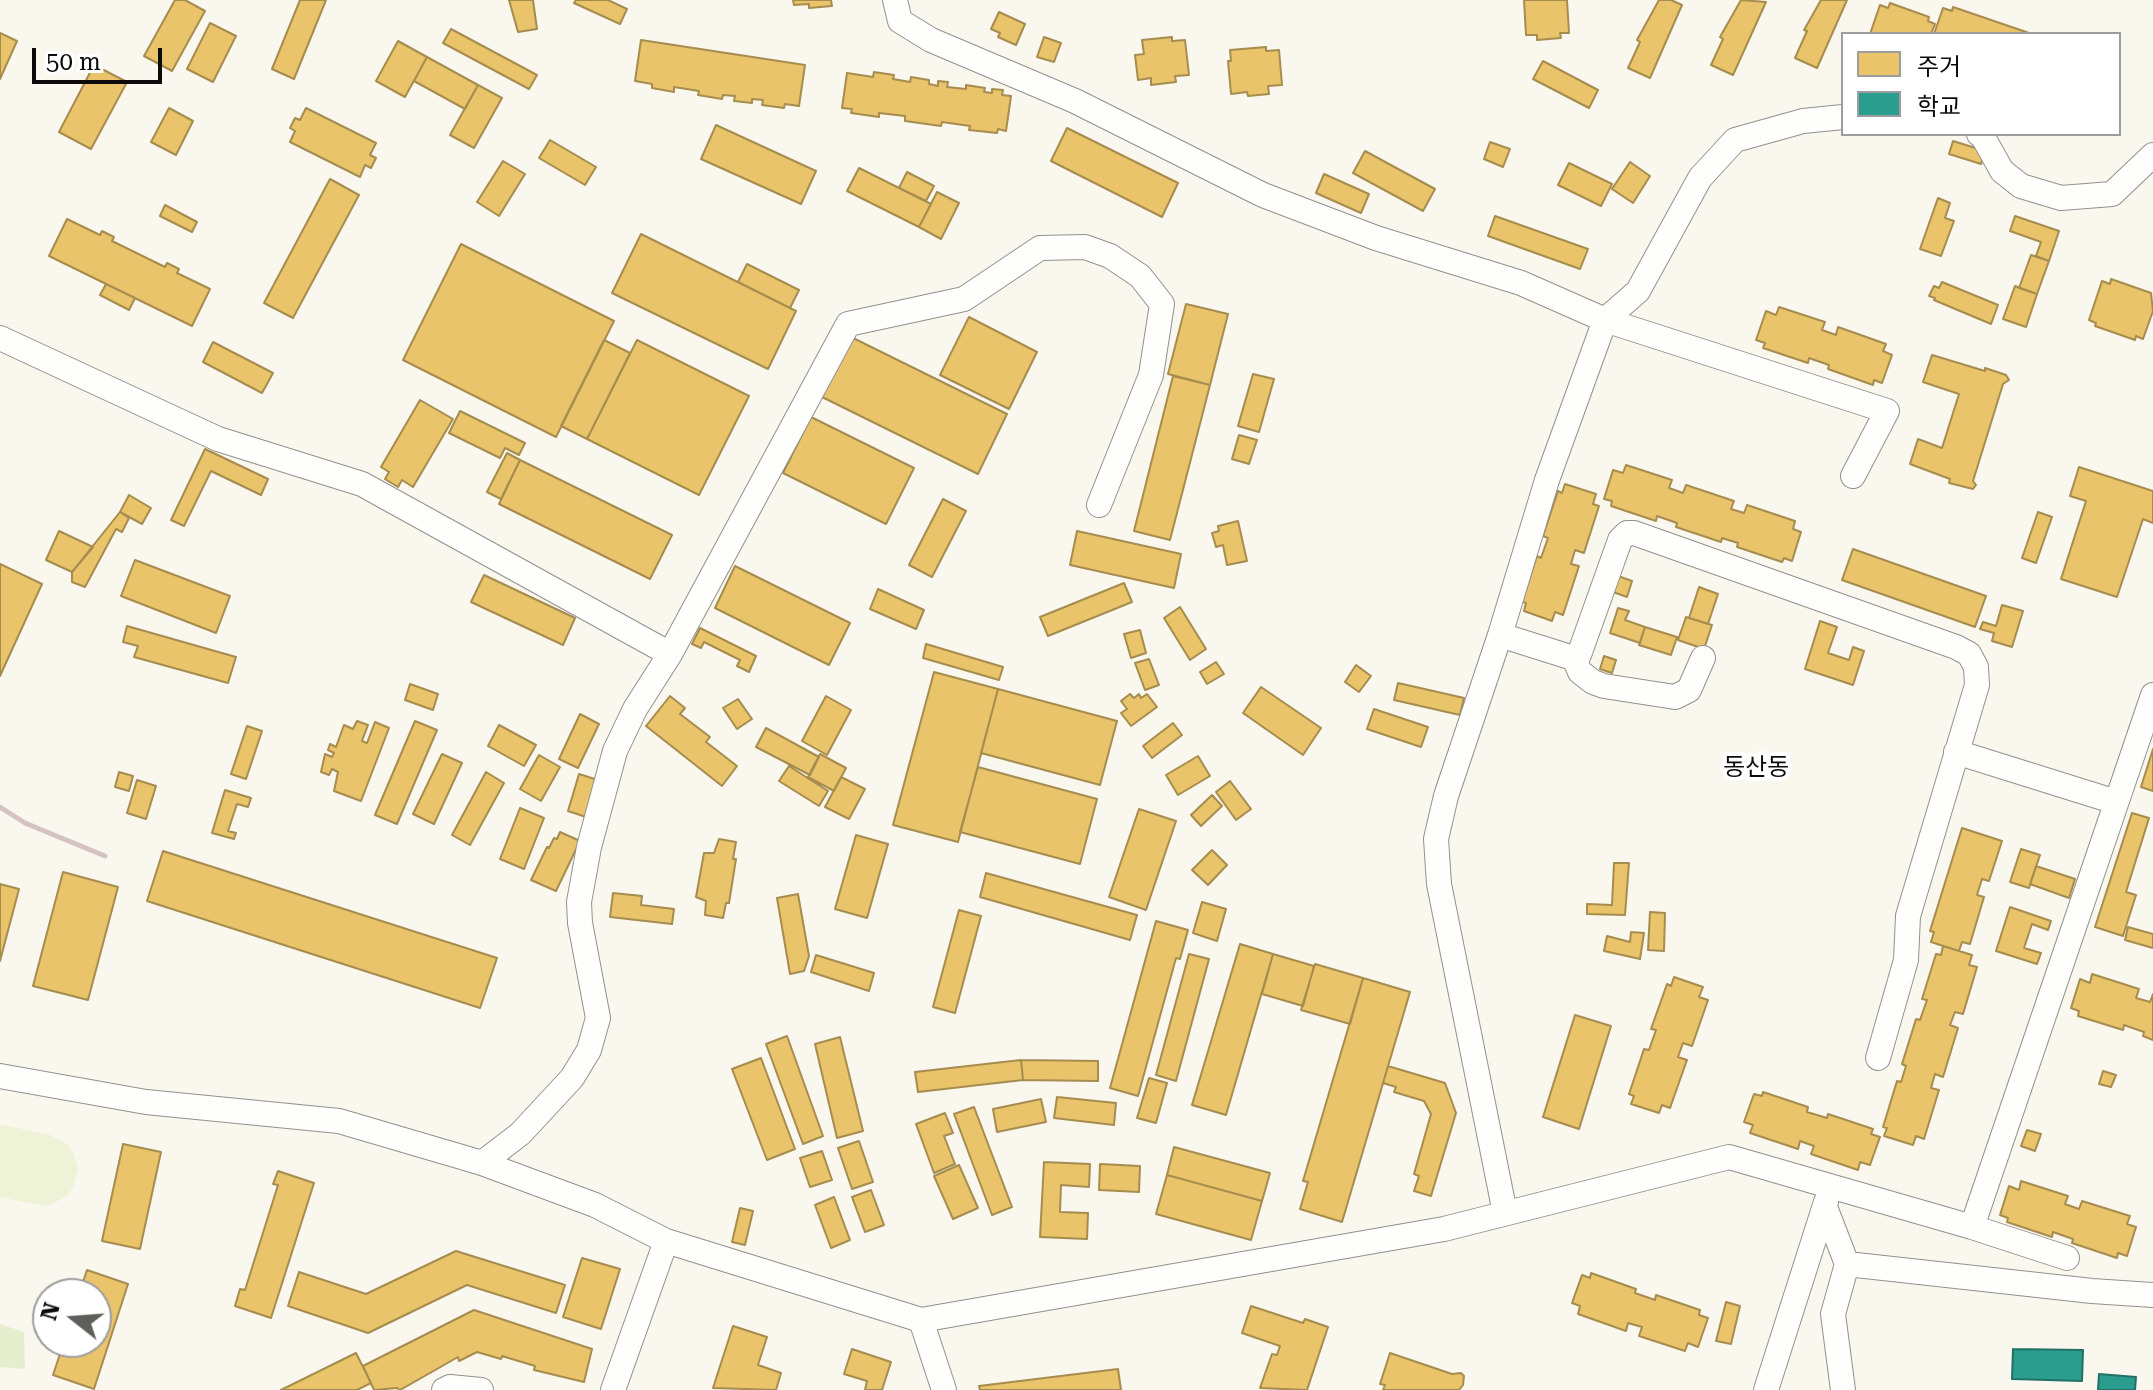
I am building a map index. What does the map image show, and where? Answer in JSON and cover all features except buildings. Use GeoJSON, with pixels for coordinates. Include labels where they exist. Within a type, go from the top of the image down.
{"type":"FeatureCollection","features":[{"type":"Feature","properties":{"kind":"street"},"geometry":{"type":"LineString","coordinates":[[895,0],[900,21],[931,40],[1075,101],[1263,195],[1376,238],[1521,283],[1605,320],[1887,411],[1853,476]]}},
{"type":"Feature","properties":{"kind":"street"},"geometry":{"type":"LineString","coordinates":[[1505,1213],[1439,884],[1436,839],[1446,796],[1500,635],[1547,480],[1605,320],[1638,291],[1700,178],[1735,140],[1803,121],[1841,117]]}},
{"type":"Feature","properties":{"kind":"street"},"geometry":{"type":"LineString","coordinates":[[1982,136],[2002,171],[2021,186],[2061,198],[2112,194],[2153,155]]}},
{"type":"Feature","properties":{"kind":"street"},"geometry":{"type":"LineString","coordinates":[[482,1163],[520,1134],[572,1078],[589,1050],[598,1018],[580,923],[579,902],[589,847],[615,751],[635,709],[670,654],[848,324],[964,299],[1040,248],[1085,247],[1110,256],[1140,276],[1162,304],[1151,375],[1099,505]]}},
{"type":"Feature","properties":{"kind":"street"},"geometry":{"type":"LineString","coordinates":[[0,338],[218,439],[362,484],[670,654]]}},
{"type":"Feature","properties":{"kind":"street"},"geometry":{"type":"LineString","coordinates":[[1500,635],[1573,656],[1579,655],[1620,540],[1627,533],[1634,533],[1969,654],[1976,667],[1977,685],[1908,916],[1906,960],[1878,1058]]}},
{"type":"Feature","properties":{"kind":"street"},"geometry":{"type":"LineString","coordinates":[[1573,656],[1580,672],[1593,682],[1675,697],[1689,690],[1703,658]]}},
{"type":"Feature","properties":{"kind":"street"},"geometry":{"type":"LineString","coordinates":[[1972,1227],[2153,695]]}},
{"type":"Feature","properties":{"kind":"street"},"geometry":{"type":"LineString","coordinates":[[1956,752],[2116,802]]}},
{"type":"Feature","properties":{"kind":"street"},"geometry":{"type":"LineString","coordinates":[[0,1076],[146,1102],[339,1121],[482,1163],[595,1205],[666,1241],[921,1320],[1444,1229],[1729,1157],[1828,1196],[1972,1227],[2067,1258]]}},
{"type":"Feature","properties":{"kind":"street"},"geometry":{"type":"LineString","coordinates":[[1828,1196],[1847,1264],[1833,1314],[1843,1390]]}},
{"type":"Feature","properties":{"kind":"street"},"geometry":{"type":"LineString","coordinates":[[1766,1390],[1828,1196]]}},
{"type":"Feature","properties":{"kind":"street"},"geometry":{"type":"LineString","coordinates":[[613,1390],[666,1241]]}},
{"type":"Feature","properties":{"kind":"street"},"geometry":{"type":"LineString","coordinates":[[1847,1264],[2146,1292]]}},
{"type":"Feature","properties":{"kind":"street"},"geometry":{"type":"LineString","coordinates":[[921,1320],[944,1390]]}},
{"type":"Feature","properties":{"kind":"street"},"geometry":{"type":"LineString","coordinates":[[444,1390],[450,1387],[481,1390]]}},
{"type":"Feature","properties":{"kind":"green space"},"geometry":{"type":"Polygon","coordinates":[[[0,1124],[50,1135],[67,1144],[73,1151],[78,1169],[68,1195],[43,1206],[0,1197],[0,1124]]]}},
{"type":"Feature","properties":{"kind":"green space"},"geometry":{"type":"Polygon","coordinates":[[[0,1324],[24,1332],[25,1369],[0,1367],[0,1324]]]}},
{"type":"Feature","properties":{"kind":"railway"},"geometry":{"type":"LineString","coordinates":[[0,807],[25,823],[105,856]]}},
{"type":"Feature","properties":{"kind":"district","name":"동산동"},"geometry":{"type":"Point","coordinates":[1756,768]}}]}
